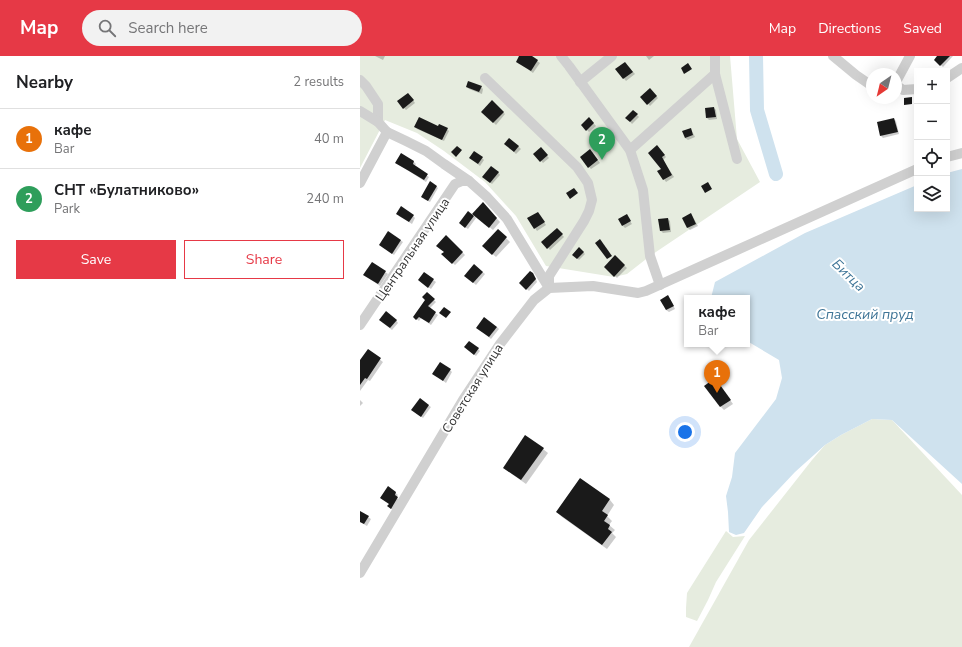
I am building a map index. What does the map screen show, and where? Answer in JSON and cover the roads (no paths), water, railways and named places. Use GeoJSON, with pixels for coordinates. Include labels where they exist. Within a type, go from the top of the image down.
{"type":"FeatureCollection","features":[{"type":"Feature","properties":{"kind":"street"},"geometry":{"type":"LineString","coordinates":[[561,56],[630,150],[643,190],[650,256],[660,285]]}},
{"type":"Feature","properties":{"kind":"street"},"geometry":{"type":"LineString","coordinates":[[580,82],[612,56]]}},
{"type":"Feature","properties":{"kind":"street"},"geometry":{"type":"LineString","coordinates":[[715,56],[715,74],[738,159]]}},
{"type":"Feature","properties":{"kind":"street"},"geometry":{"type":"LineString","coordinates":[[833,56],[866,82]]}},
{"type":"Feature","properties":{"kind":"street"},"geometry":{"type":"LineString","coordinates":[[902,71],[910,56]]}},
{"type":"Feature","properties":{"kind":"street"},"geometry":{"type":"LineString","coordinates":[[950,76],[962,68]]}},
{"type":"Feature","properties":{"kind":"street"},"geometry":{"type":"LineString","coordinates":[[630,150],[715,74]]}},
{"type":"Feature","properties":{"kind":"street"},"geometry":{"type":"LineString","coordinates":[[485,78],[578,167],[588,183],[592,200],[589,211],[549,276],[549,288]]}},
{"type":"Feature","properties":{"kind":"street"},"geometry":{"type":"LineString","coordinates":[[360,80],[378,104],[378,122]]}},
{"type":"Feature","properties":{"kind":"street"},"geometry":{"type":"LineString","coordinates":[[902,89],[914,89]]}},
{"type":"Feature","properties":{"kind":"street"},"geometry":{"type":"LineString","coordinates":[[360,111],[378,122],[386,132],[426,151],[469,181],[487,197],[507,218],[549,288]]}},
{"type":"Feature","properties":{"kind":"street"},"geometry":{"type":"LineString","coordinates":[[360,183],[386,132]]}},
{"type":"Feature","properties":{"kind":"street"},"geometry":{"type":"LineString","coordinates":[[950,156],[962,153]]}},
{"type":"Feature","properties":{"kind":"street"},"geometry":{"type":"LineString","coordinates":[[549,288],[592,286],[638,293],[646,291],[914,170]]}},
{"type":"Feature","properties":{"kind":"street","name":"Центральная улица"},"geometry":{"type":"LineString","coordinates":[[360,325],[455,184],[462,181],[469,181]]}},
{"type":"Feature","properties":{"kind":"street","name":"Советская улица"},"geometry":{"type":"LineString","coordinates":[[360,573],[463,400],[500,344],[534,300],[549,288]]}},
{"type":"Feature","properties":{"kind":"water","name":"Спасский пруд"},"geometry":{"type":"Polygon","coordinates":[[[962,169],[962,484],[892,420],[872,419],[825,445],[795,472],[762,507],[744,533],[736,535],[729,532],[726,496],[732,477],[735,453],[776,399],[782,378],[779,360],[750,343],[750,295],[712,295],[715,282],[805,233],[914,186],[914,212],[950,212],[950,172],[962,169]]]}},
{"type":"Feature","properties":{"kind":"waterway","name":"Битца"},"geometry":{"type":"LineString","coordinates":[[756,56],[757,110],[776,174]]}},
{"type":"Feature","properties":{"kind":"place","name":"СНТ «Булатниково»"},"geometry":{"type":"Point","coordinates":[602,160]}},
{"type":"Feature","properties":{"kind":"place","name":"кафе"},"geometry":{"type":"Point","coordinates":[717,393]}}]}
